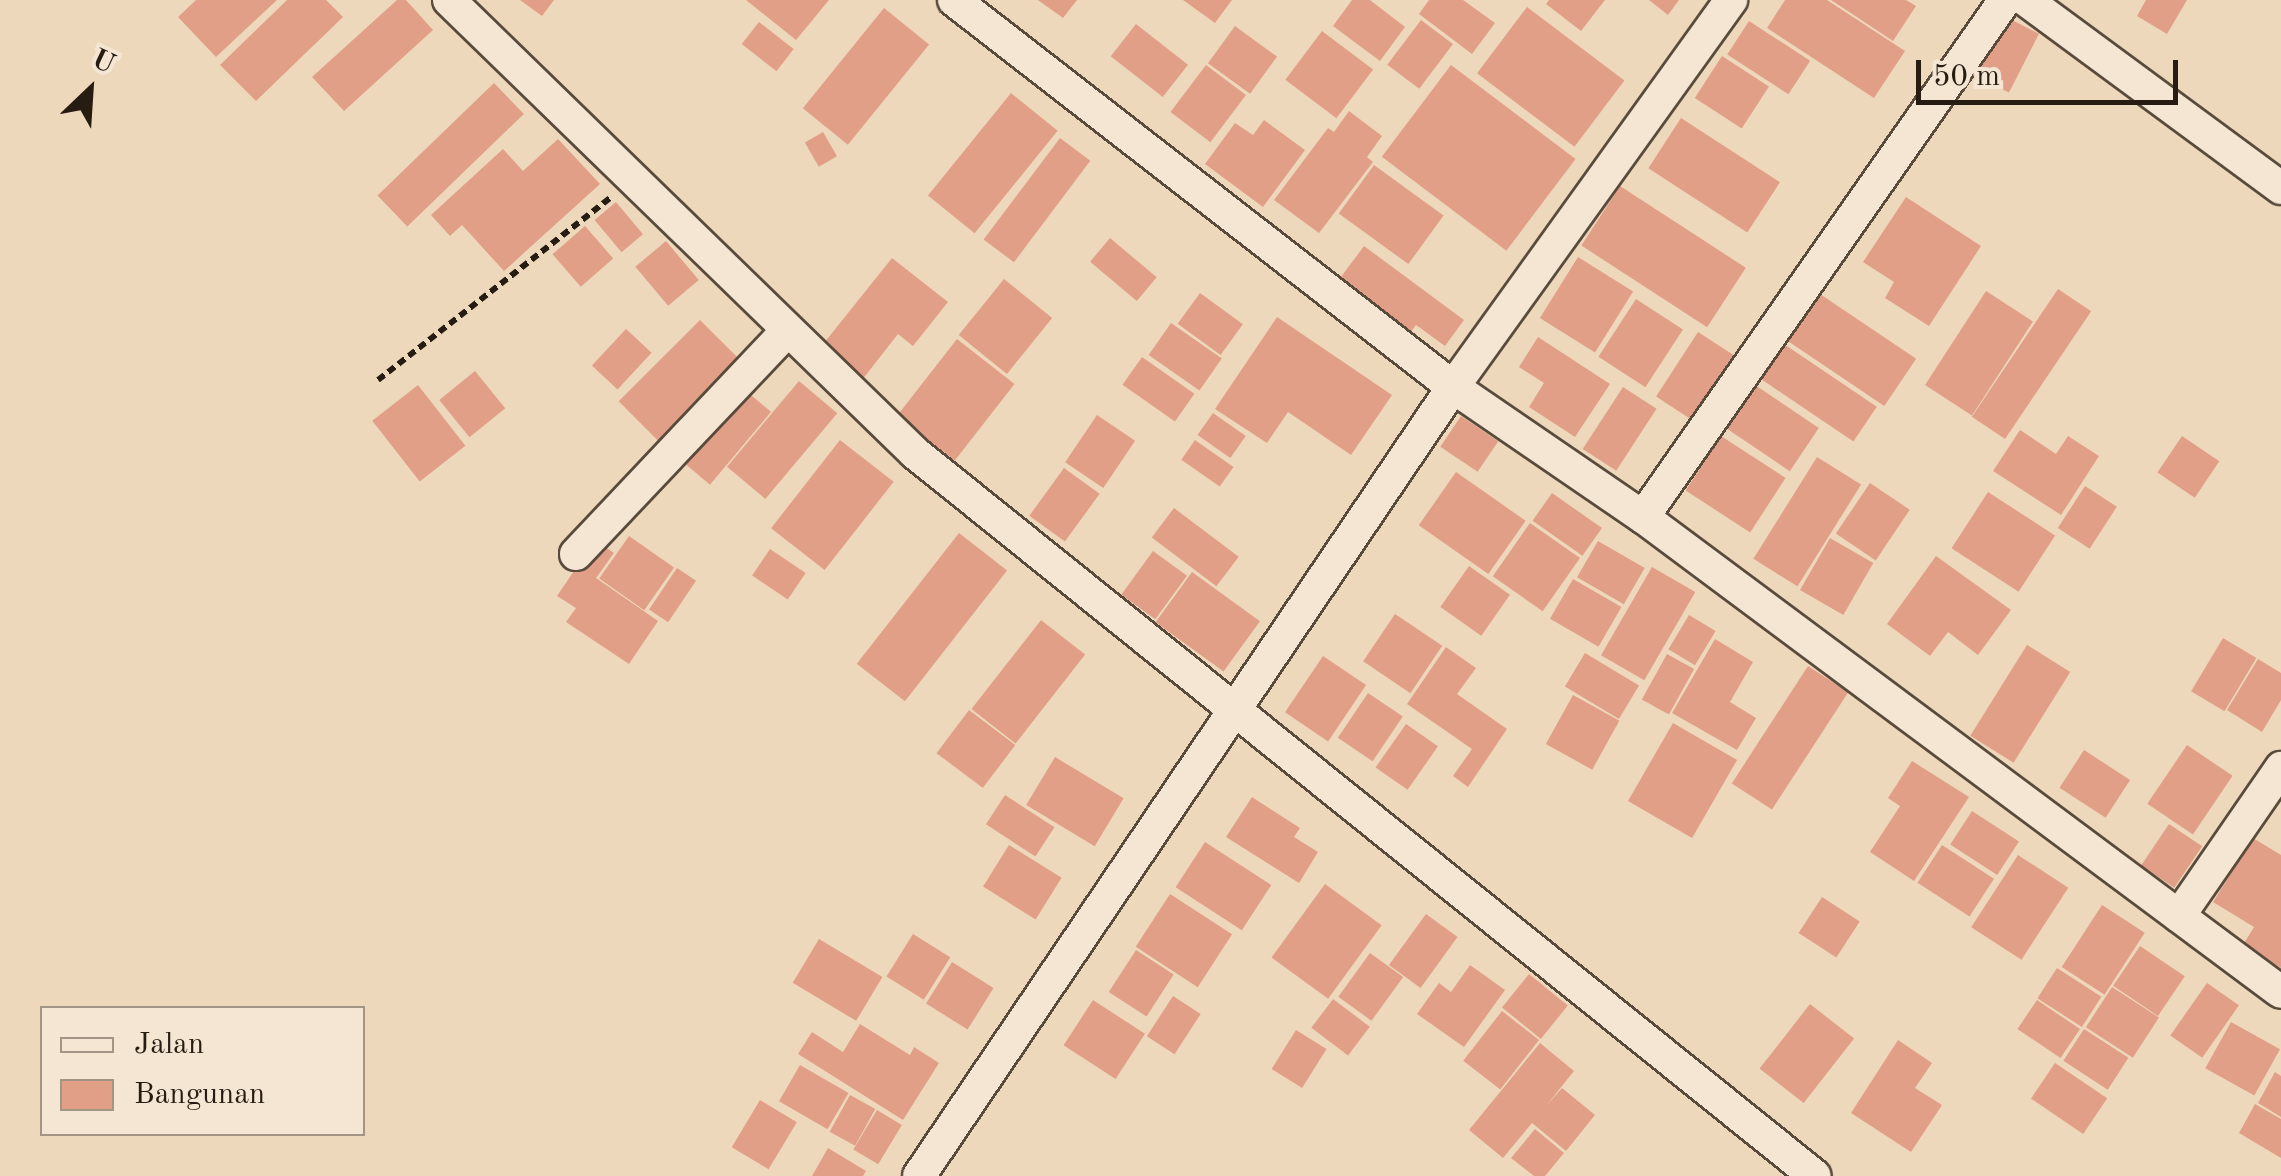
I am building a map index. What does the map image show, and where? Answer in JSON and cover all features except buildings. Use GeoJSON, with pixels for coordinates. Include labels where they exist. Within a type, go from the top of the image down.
{"type":"FeatureCollection","features":[{"type":"Feature","properties":{"kind":"street"},"geometry":{"type":"LineString","coordinates":[[449,0],[634,178],[786,332],[915,453],[1231,711],[1815,1176]]}},
{"type":"Feature","properties":{"kind":"street"},"geometry":{"type":"LineString","coordinates":[[954,0],[1453,387],[1643,517],[2281,992]]}},
{"type":"Feature","properties":{"kind":"street"},"geometry":{"type":"LineString","coordinates":[[919,1176],[1453,387],[1731,0]]}},
{"type":"Feature","properties":{"kind":"street"},"geometry":{"type":"LineString","coordinates":[[1643,517],[2005,0]]}},
{"type":"Feature","properties":{"kind":"street"},"geometry":{"type":"LineString","coordinates":[[2026,0],[2281,188]]}},
{"type":"Feature","properties":{"kind":"street"},"geometry":{"type":"LineString","coordinates":[[576,554],[786,332]]}},
{"type":"Feature","properties":{"kind":"street"},"geometry":{"type":"LineString","coordinates":[[2179,916],[2281,768]]}},
{"type":"Feature","properties":{"kind":"path"},"geometry":{"type":"LineString","coordinates":[[378,380],[634,178]]}}]}
